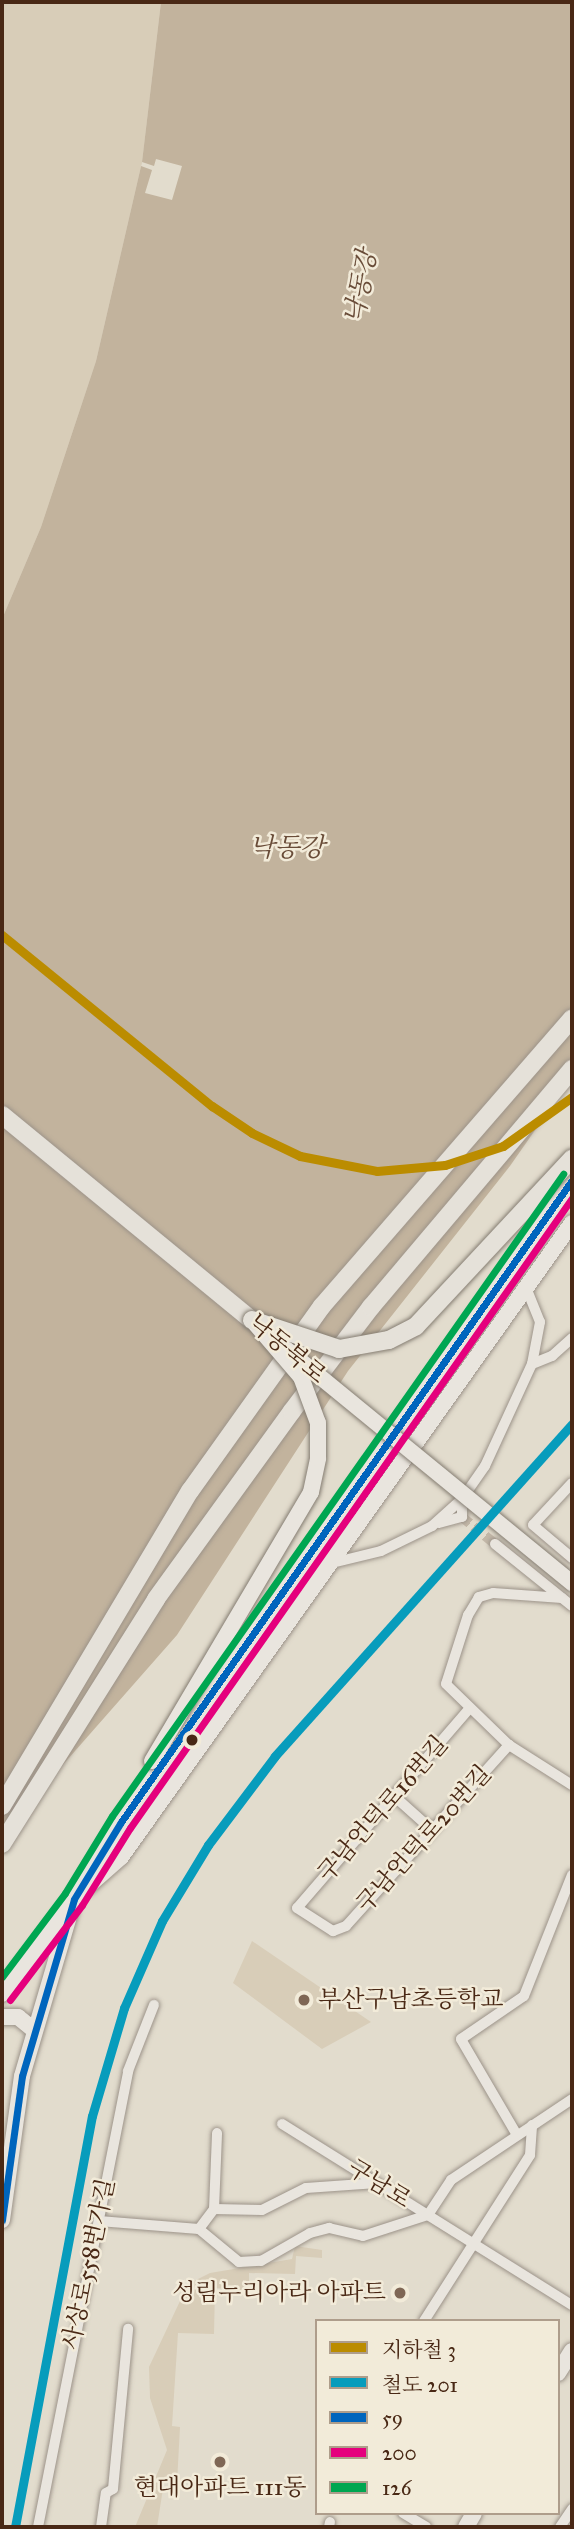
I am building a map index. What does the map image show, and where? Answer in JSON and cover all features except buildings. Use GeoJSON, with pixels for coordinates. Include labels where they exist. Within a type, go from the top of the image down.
{"type":"FeatureCollection","features":[{"type":"Feature","properties":{"kind":"main road"},"geometry":{"type":"LineString","coordinates":[[2,1806],[190,1491],[322,1306],[572,1018]]}},
{"type":"Feature","properties":{"kind":"main road"},"geometry":{"type":"LineString","coordinates":[[2,1844],[156,1599],[292,1411],[371,1307],[572,1069]]}},
{"type":"Feature","properties":{"kind":"main road","name":"낙동북로"},"geometry":{"type":"LineString","coordinates":[[2,1115],[572,1583]]}},
{"type":"Feature","properties":{"kind":"main road"},"geometry":{"type":"LineString","coordinates":[[252,1320],[340,1349],[389,1340],[416,1326],[572,1159]]}},
{"type":"Feature","properties":{"kind":"main road"},"geometry":{"type":"LineString","coordinates":[[2,1994],[74,1899],[121,1822],[385,1452],[572,1180]]}},
{"type":"Feature","properties":{"kind":"main road"},"geometry":{"type":"LineString","coordinates":[[74,1899],[121,1857],[527,1290],[572,1223]]}},
{"type":"Feature","properties":{"kind":"main road"},"geometry":{"type":"LineString","coordinates":[[2,2220],[16,2111],[34,2029],[74,1899],[311,1492],[318,1458],[318,1423],[301,1377],[252,1320]]}},
{"type":"Feature","properties":{"kind":"main road"},"geometry":{"type":"LineString","coordinates":[[2,2017],[18,2017],[34,2029]]}},
{"type":"Feature","properties":{"kind":"main road"},"geometry":{"type":"LineString","coordinates":[[560,2370],[572,2351]]}},
{"type":"Feature","properties":{"kind":"street"},"geometry":{"type":"LineString","coordinates":[[332,1563],[381,1551],[432,1525],[462,1517],[462,1499],[505,1430],[532,1364],[540,1322],[527,1290]]}},
{"type":"Feature","properties":{"kind":"street"},"geometry":{"type":"LineString","coordinates":[[532,1364],[552,1356],[572,1338]]}},
{"type":"Feature","properties":{"kind":"street"},"geometry":{"type":"LineString","coordinates":[[572,1483],[533,1525],[572,1558]]}},
{"type":"Feature","properties":{"kind":"street"},"geometry":{"type":"LineString","coordinates":[[495,1544],[572,1606]]}},
{"type":"Feature","properties":{"kind":"street"},"geometry":{"type":"LineString","coordinates":[[562,1598],[493,1593],[480,1597],[467,1615],[446,1684],[509,1745],[572,1785]]}},
{"type":"Feature","properties":{"kind":"street","name":"구남언덕로16번길"},"geometry":{"type":"LineString","coordinates":[[338,1931],[297,1908],[470,1709]]}},
{"type":"Feature","properties":{"kind":"street","name":"구남언덕로20번길"},"geometry":{"type":"LineString","coordinates":[[338,1931],[509,1745]]}},
{"type":"Feature","properties":{"kind":"street"},"geometry":{"type":"LineString","coordinates":[[394,1796],[432,1830]]}},
{"type":"Feature","properties":{"kind":"street"},"geometry":{"type":"LineString","coordinates":[[517,2135],[461,2039],[524,1996],[572,1875]]}},
{"type":"Feature","properties":{"kind":"street","name":"사상로558번가길"},"geometry":{"type":"LineString","coordinates":[[38,2527],[128,2071],[154,2005]]}},
{"type":"Feature","properties":{"kind":"street"},"geometry":{"type":"LineString","coordinates":[[99,2221],[199,2229],[239,2262],[261,2262],[310,2233],[329,2228],[363,2236],[428,2215],[451,2180],[572,2099]]}},
{"type":"Feature","properties":{"kind":"street","name":"구남로"},"geometry":{"type":"LineString","coordinates":[[282,2124],[572,2305]]}},
{"type":"Feature","properties":{"kind":"street"},"geometry":{"type":"LineString","coordinates":[[425,2319],[530,2155],[532,2125]]}},
{"type":"Feature","properties":{"kind":"street"},"geometry":{"type":"LineString","coordinates":[[199,2229],[214,2209],[217,2133]]}},
{"type":"Feature","properties":{"kind":"street"},"geometry":{"type":"LineString","coordinates":[[214,2209],[262,2210],[306,2188],[377,2183]]}},
{"type":"Feature","properties":{"kind":"street"},"geometry":{"type":"LineString","coordinates":[[101,2527],[106,2493],[113,2489],[128,2329]]}},
{"type":"Feature","properties":{"kind":"street"},"geometry":{"type":"LineString","coordinates":[[560,2527],[572,2509]]}},
{"type":"Feature","properties":{"kind":"street"},"geometry":{"type":"LineString","coordinates":[[406,2515],[426,2527]]}},
{"type":"Feature","properties":{"kind":"shaded area"},"geometry":{"type":"Polygon","coordinates":[[[2,2],[161,2],[142,162],[96,361],[41,527],[2,619],[2,2]]]}},
{"type":"Feature","properties":{"kind":"shaded area"},"geometry":{"type":"Polygon","coordinates":[[[252,1941],[371,2022],[322,2049],[233,1983],[252,1941]]]}},
{"type":"Feature","properties":{"kind":"shaded area"},"geometry":{"type":"Polygon","coordinates":[[[295,2246],[322,2250],[322,2258],[296,2256],[295,2274],[249,2273],[249,2291],[215,2288],[214,2334],[178,2333],[172,2426],[180,2427],[177,2483],[164,2482],[157,2527],[135,2527],[167,2450],[150,2398],[149,2367],[188,2284],[210,2273],[292,2259],[295,2246]]]}},
{"type":"Feature","properties":{"kind":"water","name":"낙동강"},"geometry":{"type":"Polygon","coordinates":[[[161,2],[572,2],[572,1077],[510,1166],[348,1371],[177,1635],[2,1834],[2,619],[41,527],[96,361],[142,162],[161,2]]]}},
{"type":"Feature","properties":{"kind":"pier"},"geometry":{"type":"Polygon","coordinates":[[[156,159],[182,166],[172,200],[145,193],[152,170],[141,166],[142,162],[154,166],[156,159]]]}},
{"type":"Feature","properties":{"kind":"tunnel"},"geometry":{"type":"LineString","coordinates":[[462,1517],[495,1544]]}},
{"type":"Feature","properties":{"kind":"metro line","name":"3"},"geometry":{"type":"LineString","coordinates":[[2,935],[212,1106],[252,1133],[300,1156],[377,1171],[445,1165],[503,1146],[572,1097]]}},
{"type":"Feature","properties":{"kind":"rail line","name":"201"},"geometry":{"type":"LineString","coordinates":[[15,2527],[92,2116],[124,2008],[162,1921],[208,1845],[275,1756],[572,1424]]}},
{"type":"Feature","properties":{"kind":"transit line","name":"126"},"geometry":{"type":"LineString","coordinates":[[2,1977],[65,1893],[112,1816],[563,1174]]}},
{"type":"Feature","properties":{"kind":"transit line","name":"59"},"geometry":{"type":"LineString","coordinates":[[2,2220],[22,2076],[74,1899],[121,1822],[572,1180]]}},
{"type":"Feature","properties":{"kind":"transit line","name":"200"},"geometry":{"type":"LineString","coordinates":[[10,2000],[82,1905],[130,1828],[572,1198]]}},
{"type":"Feature","properties":{"kind":"place","name":"부산구남초등학교"},"geometry":{"type":"Point","coordinates":[304,2000]}},
{"type":"Feature","properties":{"kind":"place","name":"성림누리아라 아파트"},"geometry":{"type":"Point","coordinates":[400,2293]}},
{"type":"Feature","properties":{"kind":"place","name":"현대아파트 111동"},"geometry":{"type":"Point","coordinates":[220,2462]}}]}
